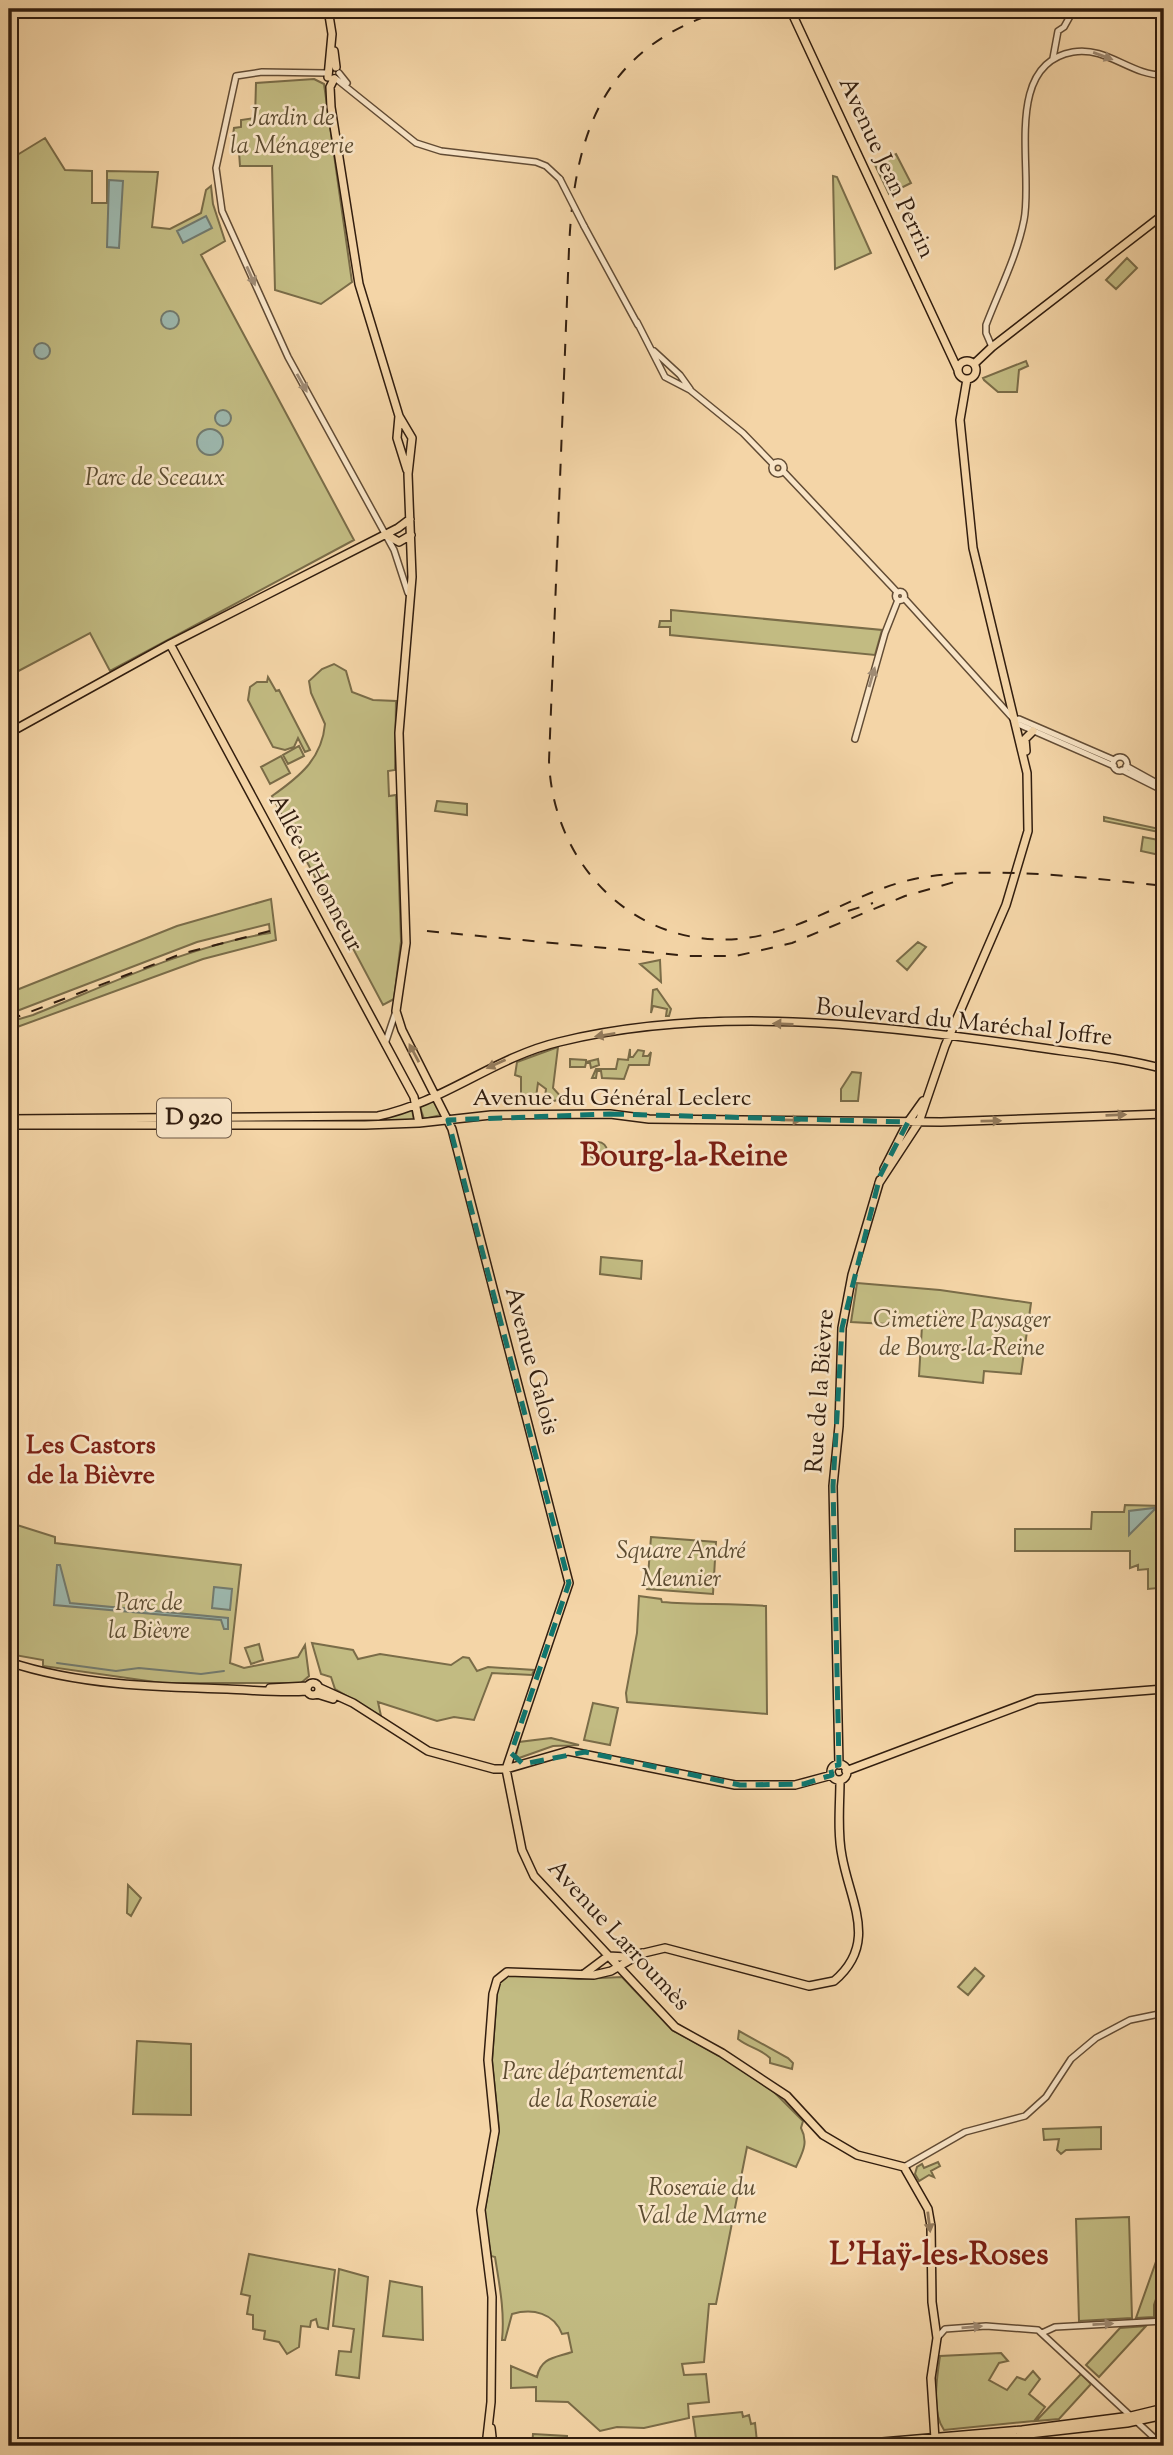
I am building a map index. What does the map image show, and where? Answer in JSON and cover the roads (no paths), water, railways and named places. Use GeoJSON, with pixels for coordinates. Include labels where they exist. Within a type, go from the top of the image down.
{"type":"FeatureCollection","features":[{"type":"Feature","properties":{"kind":"main road"},"geometry":{"type":"LineString","coordinates":[[329,9],[332,34],[331,107],[359,284],[399,416],[412,438],[408,474],[409,601],[399,733],[406,943],[396,1011]]}},
{"type":"Feature","properties":{"kind":"main road","name":"Avenue Jean Perrin"},"geometry":{"type":"LineString","coordinates":[[790,9],[958,370]]}},
{"type":"Feature","properties":{"kind":"main road"},"geometry":{"type":"LineString","coordinates":[[974,365],[992,347],[1164,214]]}},
{"type":"Feature","properties":{"kind":"main road","name":"Avenue Jean Perrin"},"geometry":{"type":"LineString","coordinates":[[947,343],[963,362]]}},
{"type":"Feature","properties":{"kind":"main road"},"geometry":{"type":"LineString","coordinates":[[967,379],[958,370],[963,362],[974,365]]}},
{"type":"Feature","properties":{"kind":"main road"},"geometry":{"type":"LineString","coordinates":[[974,365],[975,374],[967,379],[960,420],[973,548],[1025,766]]}},
{"type":"Feature","properties":{"kind":"main road"},"geometry":{"type":"LineString","coordinates":[[399,416],[400,448],[408,474]]}},
{"type":"Feature","properties":{"kind":"main road"},"geometry":{"type":"LineString","coordinates":[[398,431],[407,428]]}},
{"type":"Feature","properties":{"kind":"main road"},"geometry":{"type":"LineString","coordinates":[[400,448],[411,449]]}},
{"type":"Feature","properties":{"kind":"main road"},"geometry":{"type":"LineString","coordinates":[[9,733],[398,528],[409,519]]}},
{"type":"Feature","properties":{"kind":"main road"},"geometry":{"type":"LineString","coordinates":[[398,528],[410,538]]}},
{"type":"Feature","properties":{"kind":"main road"},"geometry":{"type":"LineString","coordinates":[[385,534],[397,542],[410,538]]}},
{"type":"Feature","properties":{"kind":"main road","name":"Allée d'Honneur"},"geometry":{"type":"LineString","coordinates":[[171,646],[385,1044],[416,1104],[419,1124]]}},
{"type":"Feature","properties":{"kind":"main road"},"geometry":{"type":"LineString","coordinates":[[926,1097],[1023,857],[1029,816],[1025,739],[1033,731]]}},
{"type":"Feature","properties":{"kind":"main road","name":"Avenue Galois"},"geometry":{"type":"LineString","coordinates":[[396,1011],[402,1030],[448,1120],[568,1575],[569,1583],[561,1612]]}},
{"type":"Feature","properties":{"kind":"main road","name":"Boulevard du Maréchal Joffre"},"geometry":{"type":"LineString","coordinates":[[435,1095],[499,1063],[560,1041],[683,1021],[825,1025],[950,1036],[1129,1061],[1164,1069]]}},
{"type":"Feature","properties":{"kind":"main road","name":"D 920"},"geometry":{"type":"LineString","coordinates":[[9,1119],[363,1118],[395,1113],[435,1095]]}},
{"type":"Feature","properties":{"kind":"main road","name":"Rue de la Bièvre"},"geometry":{"type":"LineString","coordinates":[[839,1765],[834,1480],[839,1426],[842,1328],[852,1275],[879,1182],[908,1122],[926,1097]]}},
{"type":"Feature","properties":{"kind":"main road","name":"Rue de la Bièvre"},"geometry":{"type":"LineString","coordinates":[[879,1182],[919,1122],[926,1097]]}},
{"type":"Feature","properties":{"kind":"main road","name":"Avenue du Général Leclerc"},"geometry":{"type":"LineString","coordinates":[[9,1125],[419,1124],[482,1115],[610,1114],[649,1119],[919,1122],[1164,1114]]}},
{"type":"Feature","properties":{"kind":"main road","name":"Avenue Larroumès"},"geometry":{"type":"LineString","coordinates":[[561,1612],[506,1769],[522,1850],[529,1870],[675,2027],[742,2066],[786,2096],[823,2135],[857,2155],[904,2166]]}},
{"type":"Feature","properties":{"kind":"main road"},"geometry":{"type":"LineString","coordinates":[[9,1662],[46,1672],[142,1687],[307,1688],[316,1683],[318,1691],[353,1703],[428,1751],[471,1764],[506,1769],[554,1753],[570,1751],[735,1785],[795,1785],[832,1775],[840,1780]]}},
{"type":"Feature","properties":{"kind":"main road"},"geometry":{"type":"LineString","coordinates":[[486,2446],[492,2369],[492,2297],[481,2210],[495,2131],[488,2060],[493,1978],[502,1969],[514,1967],[594,1975],[618,1967],[642,1953],[665,1948],[817,1986],[830,1983],[842,1973],[855,1953],[861,1936],[841,1853],[840,1780],[846,1771],[1044,1697],[1164,1689]]}},
{"type":"Feature","properties":{"kind":"main road"},"geometry":{"type":"LineString","coordinates":[[511,1753],[517,1763],[523,1764]]}},
{"type":"Feature","properties":{"kind":"main road"},"geometry":{"type":"LineString","coordinates":[[832,1775],[833,1767],[839,1765],[846,1771]]}},
{"type":"Feature","properties":{"kind":"main road"},"geometry":{"type":"LineString","coordinates":[[584,1974],[610,1958],[630,1959]]}},
{"type":"Feature","properties":{"kind":"main road"},"geometry":{"type":"LineString","coordinates":[[594,1975],[610,1958]]}},
{"type":"Feature","properties":{"kind":"main road"},"geometry":{"type":"LineString","coordinates":[[629,1979],[630,1959]]}},
{"type":"Feature","properties":{"kind":"main road"},"geometry":{"type":"LineString","coordinates":[[904,2166],[929,2214],[937,2338],[930,2378],[935,2439]]}},
{"type":"Feature","properties":{"kind":"main road"},"geometry":{"type":"LineString","coordinates":[[836,2446],[1134,2419],[1164,2408]]}},
{"type":"Feature","properties":{"kind":"main road"},"geometry":{"type":"LineString","coordinates":[[924,2446],[1164,2415]]}},
{"type":"Feature","properties":{"kind":"main road"},"geometry":{"type":"LineString","coordinates":[[490,2417],[493,2446]]}},
{"type":"Feature","properties":{"kind":"main road"},"geometry":{"type":"LineString","coordinates":[[10,2444],[60,2446]]}},
{"type":"Feature","properties":{"kind":"street"},"geometry":{"type":"LineString","coordinates":[[992,347],[986,333],[986,325],[1026,211],[1024,112],[1034,83],[1053,58],[1058,31],[1064,27],[1074,9]]}},
{"type":"Feature","properties":{"kind":"street"},"geometry":{"type":"LineString","coordinates":[[1053,58],[1075,51],[1100,53],[1135,70],[1164,75]]}},
{"type":"Feature","properties":{"kind":"street"},"geometry":{"type":"LineString","coordinates":[[409,601],[404,572],[282,345],[218,201],[216,168],[237,76],[257,73],[332,74],[416,143],[444,151],[517,158],[546,166],[560,179],[662,372],[690,390],[743,433],[774,464],[774,472],[783,471],[1014,720],[1033,731],[1114,763]]}},
{"type":"Feature","properties":{"kind":"street"},"geometry":{"type":"LineString","coordinates":[[637,323],[656,354],[680,375],[690,390]]}},
{"type":"Feature","properties":{"kind":"street"},"geometry":{"type":"LineString","coordinates":[[662,372],[667,364]]}},
{"type":"Feature","properties":{"kind":"street"},"geometry":{"type":"LineString","coordinates":[[855,739],[890,616],[901,599]]}},
{"type":"Feature","properties":{"kind":"street"},"geometry":{"type":"LineString","coordinates":[[991,694],[1007,688]]}},
{"type":"Feature","properties":{"kind":"street"},"geometry":{"type":"LineString","coordinates":[[1014,720],[1019,719],[1164,789]]}},
{"type":"Feature","properties":{"kind":"street"},"geometry":{"type":"LineString","coordinates":[[1114,763],[1122,758],[1124,768]]}},
{"type":"Feature","properties":{"kind":"street"},"geometry":{"type":"LineString","coordinates":[[385,1044],[396,1011]]}},
{"type":"Feature","properties":{"kind":"street"},"geometry":{"type":"LineString","coordinates":[[904,2166],[970,2130],[1025,2116],[1046,2097],[1071,2059],[1096,2038],[1130,2020],[1164,2013]]}},
{"type":"Feature","properties":{"kind":"street"},"geometry":{"type":"LineString","coordinates":[[934,2320],[945,2329],[999,2325],[1036,2328],[1163,2446]]}},
{"type":"Feature","properties":{"kind":"street"},"geometry":{"type":"LineString","coordinates":[[1042,2333],[1055,2327],[1164,2321]]}},
{"type":"Feature","properties":{"kind":"street"},"geometry":{"type":"LineString","coordinates":[[937,2338],[945,2329]]}},
{"type":"Feature","properties":{"kind":"waterway"},"geometry":{"type":"LineString","coordinates":[[57,1663],[116,1671],[139,1668],[201,1674],[224,1671]]}},
{"type":"Feature","properties":{"kind":"railway"},"geometry":{"type":"LineString","coordinates":[[728,9],[686,25],[652,45],[625,70],[604,98],[589,131],[579,167],[572,206],[569,249],[549,761],[555,802],[568,839],[588,872],[614,900],[646,921],[682,935],[721,940],[763,935],[785,929],[888,886],[932,876],[1018,873],[1164,886]]}},
{"type":"Feature","properties":{"kind":"railway"},"geometry":{"type":"LineString","coordinates":[[427,931],[689,956],[736,956],[792,943],[905,896],[958,881]]}},
{"type":"Feature","properties":{"kind":"railway"},"geometry":{"type":"LineString","coordinates":[[848,911],[873,903]]}},
{"type":"Feature","properties":{"kind":"railway"},"geometry":{"type":"LineString","coordinates":[[9,1020],[181,954],[270,931]]}},
{"type":"Feature","properties":{"kind":"district","name":"Bourg-la-Reine"},"geometry":{"type":"Point","coordinates":[684,1157]}},
{"type":"Feature","properties":{"kind":"district","name":"Les Castors de la Bièvre"},"geometry":{"type":"Point","coordinates":[91,1461]}},
{"type":"Feature","properties":{"kind":"district","name":"L'Haÿ-les-Roses"},"geometry":{"type":"Point","coordinates":[939,2256]}},
{"type":"Feature","properties":{"kind":"park label","name":"Jardin de la Ménagerie"},"geometry":{"type":"Point","coordinates":[292,133]}},
{"type":"Feature","properties":{"kind":"park label","name":"Parc de Sceaux"},"geometry":{"type":"Point","coordinates":[155,479]}},
{"type":"Feature","properties":{"kind":"park label","name":"Cimetière Paysager de Bourg-la-Reine"},"geometry":{"type":"Point","coordinates":[962,1335]}},
{"type":"Feature","properties":{"kind":"park label","name":"Square André Meunier"},"geometry":{"type":"Point","coordinates":[681,1566]}},
{"type":"Feature","properties":{"kind":"park label","name":"Parc de la Bièvre"},"geometry":{"type":"Point","coordinates":[149,1618]}},
{"type":"Feature","properties":{"kind":"park label","name":"Parc départemental de la Roseraie"},"geometry":{"type":"Point","coordinates":[593,2087]}},
{"type":"Feature","properties":{"kind":"park label","name":"Roseraie du Val de Marne"},"geometry":{"type":"Point","coordinates":[702,2203]}}]}
